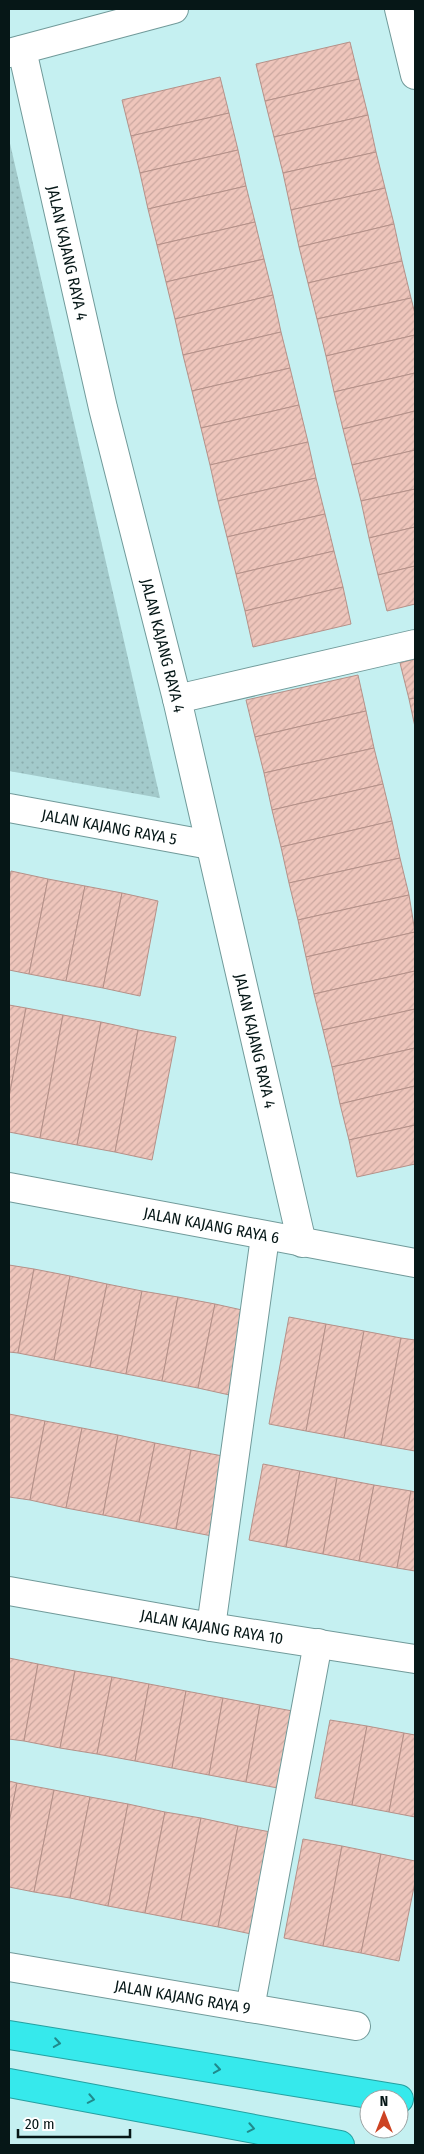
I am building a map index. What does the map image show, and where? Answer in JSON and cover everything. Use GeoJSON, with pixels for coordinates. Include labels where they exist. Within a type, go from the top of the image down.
{"type":"FeatureCollection","features":[{"type":"Feature","properties":{"kind":"highway"},"geometry":{"type":"LineString","coordinates":[[9,2035],[359,2092]]}},
{"type":"Feature","properties":{"kind":"highway"},"geometry":{"type":"LineString","coordinates":[[9,2083],[340,2145]]}},
{"type":"Feature","properties":{"kind":"street"},"geometry":{"type":"LineString","coordinates":[[15,52],[174,9]]}},
{"type":"Feature","properties":{"kind":"street"},"geometry":{"type":"LineString","coordinates":[[399,9],[415,74]]}},
{"type":"Feature","properties":{"kind":"street","name":"JALAN KAJANG RAYA 4"},"geometry":{"type":"LineString","coordinates":[[15,52],[177,699],[302,1243]]}},
{"type":"Feature","properties":{"kind":"street"},"geometry":{"type":"LineString","coordinates":[[177,699],[415,644]]}},
{"type":"Feature","properties":{"kind":"street","name":"JALAN KAJANG RAYA 5"},"geometry":{"type":"LineString","coordinates":[[9,808],[210,845]]}},
{"type":"Feature","properties":{"kind":"street","name":"JALAN KAJANG RAYA 6"},"geometry":{"type":"LineString","coordinates":[[9,1187],[415,1263]]}},
{"type":"Feature","properties":{"kind":"street"},"geometry":{"type":"LineString","coordinates":[[211,1627],[264,1236]]}},
{"type":"Feature","properties":{"kind":"street","name":"JALAN KAJANG RAYA 10"},"geometry":{"type":"LineString","coordinates":[[9,1591],[211,1627],[415,1659]]}},
{"type":"Feature","properties":{"kind":"street"},"geometry":{"type":"LineString","coordinates":[[250,2008],[318,1643]]}},
{"type":"Feature","properties":{"kind":"street","name":"JALAN KAJANG RAYA 9"},"geometry":{"type":"LineString","coordinates":[[9,1967],[356,2026]]}},
{"type":"Feature","properties":{"kind":"shaded area"},"geometry":{"type":"Polygon","coordinates":[[[9,139],[160,798],[9,771],[9,139]]]}},
{"type":"Feature","properties":{"kind":"building"},"geometry":{"type":"Polygon","coordinates":[[[350,42],[359,79],[265,101],[256,64],[350,42]]]}},
{"type":"Feature","properties":{"kind":"building"},"geometry":{"type":"Polygon","coordinates":[[[220,77],[229,113],[131,136],[122,100],[220,77]]]}},
{"type":"Feature","properties":{"kind":"building"},"geometry":{"type":"Polygon","coordinates":[[[359,79],[368,115],[274,137],[265,101],[359,79]]]}},
{"type":"Feature","properties":{"kind":"building"},"geometry":{"type":"Polygon","coordinates":[[[229,113],[238,150],[140,173],[131,136],[229,113]]]}},
{"type":"Feature","properties":{"kind":"building"},"geometry":{"type":"Polygon","coordinates":[[[368,115],[376,152],[283,173],[274,137],[368,115]]]}},
{"type":"Feature","properties":{"kind":"building"},"geometry":{"type":"Polygon","coordinates":[[[238,150],[246,186],[148,209],[140,173],[238,150]]]}},
{"type":"Feature","properties":{"kind":"building"},"geometry":{"type":"Polygon","coordinates":[[[376,152],[385,188],[291,210],[283,173],[376,152]]]}},
{"type":"Feature","properties":{"kind":"building"},"geometry":{"type":"Polygon","coordinates":[[[246,186],[255,222],[157,245],[148,209],[246,186]]]}},
{"type":"Feature","properties":{"kind":"building"},"geometry":{"type":"Polygon","coordinates":[[[385,188],[394,224],[299,247],[291,210],[385,188]]]}},
{"type":"Feature","properties":{"kind":"building"},"geometry":{"type":"Polygon","coordinates":[[[255,222],[264,259],[166,282],[157,245],[255,222]]]}},
{"type":"Feature","properties":{"kind":"building"},"geometry":{"type":"Polygon","coordinates":[[[394,224],[402,261],[308,283],[299,247],[394,224]]]}},
{"type":"Feature","properties":{"kind":"building"},"geometry":{"type":"Polygon","coordinates":[[[264,259],[273,295],[175,319],[166,282],[264,259]]]}},
{"type":"Feature","properties":{"kind":"building"},"geometry":{"type":"Polygon","coordinates":[[[402,261],[411,298],[317,319],[308,283],[402,261]]]}},
{"type":"Feature","properties":{"kind":"building"},"geometry":{"type":"Polygon","coordinates":[[[273,295],[281,332],[183,355],[175,319],[273,295]]]}},
{"type":"Feature","properties":{"kind":"building"},"geometry":{"type":"Polygon","coordinates":[[[411,298],[415,314],[415,335],[326,356],[317,319],[411,298]]]}},
{"type":"Feature","properties":{"kind":"building"},"geometry":{"type":"Polygon","coordinates":[[[281,332],[290,368],[192,391],[183,355],[281,332]]]}},
{"type":"Feature","properties":{"kind":"building"},"geometry":{"type":"Polygon","coordinates":[[[415,335],[415,373],[334,392],[326,356],[415,335]]]}},
{"type":"Feature","properties":{"kind":"building"},"geometry":{"type":"Polygon","coordinates":[[[290,368],[299,405],[201,428],[192,391],[290,368]]]}},
{"type":"Feature","properties":{"kind":"building"},"geometry":{"type":"Polygon","coordinates":[[[415,373],[415,411],[343,429],[334,392],[415,373]]]}},
{"type":"Feature","properties":{"kind":"building"},"geometry":{"type":"Polygon","coordinates":[[[299,405],[308,442],[210,465],[201,428],[299,405]]]}},
{"type":"Feature","properties":{"kind":"building"},"geometry":{"type":"Polygon","coordinates":[[[415,411],[415,450],[352,465],[343,429],[415,411]]]}},
{"type":"Feature","properties":{"kind":"building"},"geometry":{"type":"Polygon","coordinates":[[[308,442],[316,478],[218,501],[210,465],[308,442]]]}},
{"type":"Feature","properties":{"kind":"building"},"geometry":{"type":"Polygon","coordinates":[[[415,450],[415,489],[361,501],[352,465],[415,450]]]}},
{"type":"Feature","properties":{"kind":"building"},"geometry":{"type":"Polygon","coordinates":[[[316,478],[325,514],[227,537],[218,501],[316,478]]]}},
{"type":"Feature","properties":{"kind":"building"},"geometry":{"type":"Polygon","coordinates":[[[415,489],[415,527],[369,538],[361,501],[415,489]]]}},
{"type":"Feature","properties":{"kind":"building"},"geometry":{"type":"Polygon","coordinates":[[[325,514],[334,551],[236,574],[227,537],[325,514]]]}},
{"type":"Feature","properties":{"kind":"building"},"geometry":{"type":"Polygon","coordinates":[[[415,527],[415,566],[378,575],[369,538],[415,527]]]}},
{"type":"Feature","properties":{"kind":"building"},"geometry":{"type":"Polygon","coordinates":[[[334,551],[343,587],[245,611],[236,574],[334,551]]]}},
{"type":"Feature","properties":{"kind":"building"},"geometry":{"type":"Polygon","coordinates":[[[415,566],[415,604],[387,611],[378,575],[415,566]]]}},
{"type":"Feature","properties":{"kind":"building"},"geometry":{"type":"Polygon","coordinates":[[[343,587],[351,624],[253,647],[245,611],[343,587]]]}},
{"type":"Feature","properties":{"kind":"building"},"geometry":{"type":"Polygon","coordinates":[[[415,659],[415,698],[409,699],[400,663],[415,659]]]}},
{"type":"Feature","properties":{"kind":"building"},"geometry":{"type":"Polygon","coordinates":[[[358,675],[366,711],[255,737],[246,700],[358,675]]]}},
{"type":"Feature","properties":{"kind":"building"},"geometry":{"type":"Polygon","coordinates":[[[415,698],[415,727],[409,699],[415,698]]]}},
{"type":"Feature","properties":{"kind":"building"},"geometry":{"type":"Polygon","coordinates":[[[366,711],[374,748],[264,773],[255,737],[366,711]]]}},
{"type":"Feature","properties":{"kind":"building"},"geometry":{"type":"Polygon","coordinates":[[[374,748],[383,784],[272,810],[264,773],[374,748]]]}},
{"type":"Feature","properties":{"kind":"building"},"geometry":{"type":"Polygon","coordinates":[[[383,784],[392,821],[281,847],[272,810],[383,784]]]}},
{"type":"Feature","properties":{"kind":"building"},"geometry":{"type":"Polygon","coordinates":[[[392,821],[400,858],[289,883],[281,847],[392,821]]]}},
{"type":"Feature","properties":{"kind":"building"},"geometry":{"type":"Polygon","coordinates":[[[400,858],[409,895],[298,920],[289,883],[400,858]]]}},
{"type":"Feature","properties":{"kind":"building"},"geometry":{"type":"Polygon","coordinates":[[[11,871],[48,879],[29,974],[9,970],[9,883],[11,871]]]}},
{"type":"Feature","properties":{"kind":"building"},"geometry":{"type":"Polygon","coordinates":[[[48,879],[85,886],[66,981],[29,974],[48,879]]]}},
{"type":"Feature","properties":{"kind":"building"},"geometry":{"type":"Polygon","coordinates":[[[85,886],[122,893],[103,988],[66,981],[85,886]]]}},
{"type":"Feature","properties":{"kind":"building"},"geometry":{"type":"Polygon","coordinates":[[[122,893],[158,901],[140,996],[103,988],[122,893]]]}},
{"type":"Feature","properties":{"kind":"building"},"geometry":{"type":"Polygon","coordinates":[[[409,895],[415,932],[306,957],[298,920],[409,895]]]}},
{"type":"Feature","properties":{"kind":"building"},"geometry":{"type":"Polygon","coordinates":[[[415,932],[415,971],[314,994],[306,957],[415,932]]]}},
{"type":"Feature","properties":{"kind":"building"},"geometry":{"type":"Polygon","coordinates":[[[415,971],[415,1009],[323,1030],[314,994],[415,971]]]}},
{"type":"Feature","properties":{"kind":"building"},"geometry":{"type":"Polygon","coordinates":[[[9,1005],[26,1008],[9,1097],[9,1005]]]}},
{"type":"Feature","properties":{"kind":"building"},"geometry":{"type":"Polygon","coordinates":[[[26,1008],[63,1015],[40,1138],[9,1132],[9,1097],[26,1008]]]}},
{"type":"Feature","properties":{"kind":"building"},"geometry":{"type":"Polygon","coordinates":[[[415,1009],[415,1048],[332,1067],[323,1030],[415,1009]]]}},
{"type":"Feature","properties":{"kind":"building"},"geometry":{"type":"Polygon","coordinates":[[[63,1015],[101,1022],[77,1145],[40,1138],[63,1015]]]}},
{"type":"Feature","properties":{"kind":"building"},"geometry":{"type":"Polygon","coordinates":[[[101,1022],[138,1030],[115,1152],[77,1145],[101,1022]]]}},
{"type":"Feature","properties":{"kind":"building"},"geometry":{"type":"Polygon","coordinates":[[[138,1030],[176,1037],[152,1160],[115,1152],[138,1030]]]}},
{"type":"Feature","properties":{"kind":"building"},"geometry":{"type":"Polygon","coordinates":[[[415,1048],[415,1086],[340,1104],[332,1067],[415,1048]]]}},
{"type":"Feature","properties":{"kind":"building"},"geometry":{"type":"Polygon","coordinates":[[[415,1086],[415,1125],[349,1140],[340,1104],[415,1086]]]}},
{"type":"Feature","properties":{"kind":"building"},"geometry":{"type":"Polygon","coordinates":[[[415,1125],[415,1164],[357,1177],[349,1140],[415,1125]]]}},
{"type":"Feature","properties":{"kind":"building"},"geometry":{"type":"Polygon","coordinates":[[[9,1265],[34,1269],[18,1353],[9,1352],[9,1265]]]}},
{"type":"Feature","properties":{"kind":"building"},"geometry":{"type":"Polygon","coordinates":[[[34,1269],[70,1276],[54,1360],[18,1353],[34,1269]]]}},
{"type":"Feature","properties":{"kind":"building"},"geometry":{"type":"Polygon","coordinates":[[[70,1276],[107,1284],[90,1367],[54,1360],[70,1276]]]}},
{"type":"Feature","properties":{"kind":"building"},"geometry":{"type":"Polygon","coordinates":[[[107,1284],[142,1291],[126,1374],[90,1367],[107,1284]]]}},
{"type":"Feature","properties":{"kind":"building"},"geometry":{"type":"Polygon","coordinates":[[[142,1291],[178,1297],[162,1381],[126,1374],[142,1291]]]}},
{"type":"Feature","properties":{"kind":"building"},"geometry":{"type":"Polygon","coordinates":[[[178,1297],[215,1304],[198,1388],[162,1381],[178,1297]]]}},
{"type":"Feature","properties":{"kind":"building"},"geometry":{"type":"Polygon","coordinates":[[[215,1304],[251,1312],[234,1396],[198,1388],[215,1304]]]}},
{"type":"Feature","properties":{"kind":"building"},"geometry":{"type":"Polygon","coordinates":[[[289,1317],[326,1324],[306,1431],[269,1424],[289,1317]]]}},
{"type":"Feature","properties":{"kind":"building"},"geometry":{"type":"Polygon","coordinates":[[[326,1324],[364,1331],[344,1438],[306,1431],[326,1324]]]}},
{"type":"Feature","properties":{"kind":"building"},"geometry":{"type":"Polygon","coordinates":[[[364,1331],[401,1338],[381,1445],[344,1438],[364,1331]]]}},
{"type":"Feature","properties":{"kind":"building"},"geometry":{"type":"Polygon","coordinates":[[[401,1338],[415,1340],[415,1451],[381,1445],[401,1338]]]}},
{"type":"Feature","properties":{"kind":"building"},"geometry":{"type":"Polygon","coordinates":[[[9,1414],[45,1421],[30,1500],[9,1497],[9,1414]]]}},
{"type":"Feature","properties":{"kind":"building"},"geometry":{"type":"Polygon","coordinates":[[[45,1421],[82,1428],[66,1508],[30,1500],[45,1421]]]}},
{"type":"Feature","properties":{"kind":"building"},"geometry":{"type":"Polygon","coordinates":[[[82,1428],[118,1435],[103,1515],[66,1508],[82,1428]]]}},
{"type":"Feature","properties":{"kind":"building"},"geometry":{"type":"Polygon","coordinates":[[[118,1435],[155,1443],[139,1522],[103,1515],[118,1435]]]}},
{"type":"Feature","properties":{"kind":"building"},"geometry":{"type":"Polygon","coordinates":[[[155,1443],[191,1450],[176,1529],[139,1522],[155,1443]]]}},
{"type":"Feature","properties":{"kind":"building"},"geometry":{"type":"Polygon","coordinates":[[[191,1450],[228,1457],[212,1536],[176,1529],[191,1450]]]}},
{"type":"Feature","properties":{"kind":"building"},"geometry":{"type":"Polygon","coordinates":[[[263,1464],[300,1471],[286,1547],[249,1540],[263,1464]]]}},
{"type":"Feature","properties":{"kind":"building"},"geometry":{"type":"Polygon","coordinates":[[[300,1471],[337,1478],[323,1554],[286,1547],[300,1471]]]}},
{"type":"Feature","properties":{"kind":"building"},"geometry":{"type":"Polygon","coordinates":[[[337,1478],[374,1485],[359,1561],[323,1554],[337,1478]]]}},
{"type":"Feature","properties":{"kind":"building"},"geometry":{"type":"Polygon","coordinates":[[[374,1485],[411,1491],[397,1568],[359,1561],[374,1485]]]}},
{"type":"Feature","properties":{"kind":"building"},"geometry":{"type":"Polygon","coordinates":[[[411,1491],[415,1492],[415,1571],[397,1568],[411,1491]]]}},
{"type":"Feature","properties":{"kind":"building"},"geometry":{"type":"Polygon","coordinates":[[[9,1658],[38,1664],[24,1741],[9,1739],[9,1658]]]}},
{"type":"Feature","properties":{"kind":"building"},"geometry":{"type":"Polygon","coordinates":[[[38,1664],[75,1671],[60,1748],[24,1741],[38,1664]]]}},
{"type":"Feature","properties":{"kind":"building"},"geometry":{"type":"Polygon","coordinates":[[[75,1671],[112,1677],[97,1754],[60,1748],[75,1671]]]}},
{"type":"Feature","properties":{"kind":"building"},"geometry":{"type":"Polygon","coordinates":[[[112,1677],[149,1684],[135,1761],[97,1754],[112,1677]]]}},
{"type":"Feature","properties":{"kind":"building"},"geometry":{"type":"Polygon","coordinates":[[[149,1684],[186,1691],[172,1768],[135,1761],[149,1684]]]}},
{"type":"Feature","properties":{"kind":"building"},"geometry":{"type":"Polygon","coordinates":[[[186,1691],[223,1698],[209,1775],[172,1768],[186,1691]]]}},
{"type":"Feature","properties":{"kind":"building"},"geometry":{"type":"Polygon","coordinates":[[[223,1698],[260,1705],[246,1782],[209,1775],[223,1698]]]}},
{"type":"Feature","properties":{"kind":"building"},"geometry":{"type":"Polygon","coordinates":[[[260,1705],[298,1712],[283,1789],[246,1782],[260,1705]]]}},
{"type":"Feature","properties":{"kind":"building"},"geometry":{"type":"Polygon","coordinates":[[[330,1720],[367,1726],[352,1805],[315,1798],[330,1720]]]}},
{"type":"Feature","properties":{"kind":"building"},"geometry":{"type":"Polygon","coordinates":[[[367,1726],[404,1733],[389,1812],[352,1805],[367,1726]]]}},
{"type":"Feature","properties":{"kind":"building"},"geometry":{"type":"Polygon","coordinates":[[[404,1733],[415,1735],[415,1817],[389,1812],[404,1733]]]}},
{"type":"Feature","properties":{"kind":"building"},"geometry":{"type":"Polygon","coordinates":[[[9,1781],[17,1783],[9,1823],[9,1781]]]}},
{"type":"Feature","properties":{"kind":"building"},"geometry":{"type":"Polygon","coordinates":[[[17,1783],[54,1790],[34,1892],[9,1887],[9,1823],[17,1783]]]}},
{"type":"Feature","properties":{"kind":"building"},"geometry":{"type":"Polygon","coordinates":[[[54,1790],[90,1797],[70,1898],[34,1892],[54,1790]]]}},
{"type":"Feature","properties":{"kind":"building"},"geometry":{"type":"Polygon","coordinates":[[[90,1797],[128,1804],[108,1906],[70,1898],[90,1797]]]}},
{"type":"Feature","properties":{"kind":"building"},"geometry":{"type":"Polygon","coordinates":[[[128,1804],[165,1812],[145,1913],[108,1906],[128,1804]]]}},
{"type":"Feature","properties":{"kind":"building"},"geometry":{"type":"Polygon","coordinates":[[[165,1812],[201,1818],[181,1920],[145,1913],[165,1812]]]}},
{"type":"Feature","properties":{"kind":"building"},"geometry":{"type":"Polygon","coordinates":[[[201,1818],[238,1826],[218,1927],[181,1920],[201,1818]]]}},
{"type":"Feature","properties":{"kind":"building"},"geometry":{"type":"Polygon","coordinates":[[[238,1826],[276,1833],[256,1935],[218,1927],[238,1826]]]}},
{"type":"Feature","properties":{"kind":"building"},"geometry":{"type":"Polygon","coordinates":[[[303,1839],[342,1846],[323,1946],[284,1938],[303,1839]]]}},
{"type":"Feature","properties":{"kind":"building"},"geometry":{"type":"Polygon","coordinates":[[[342,1846],[381,1854],[361,1953],[323,1946],[342,1846]]]}},
{"type":"Feature","properties":{"kind":"building"},"geometry":{"type":"Polygon","coordinates":[[[381,1854],[415,1861],[415,1882],[399,1961],[361,1953],[381,1854]]]}}]}
